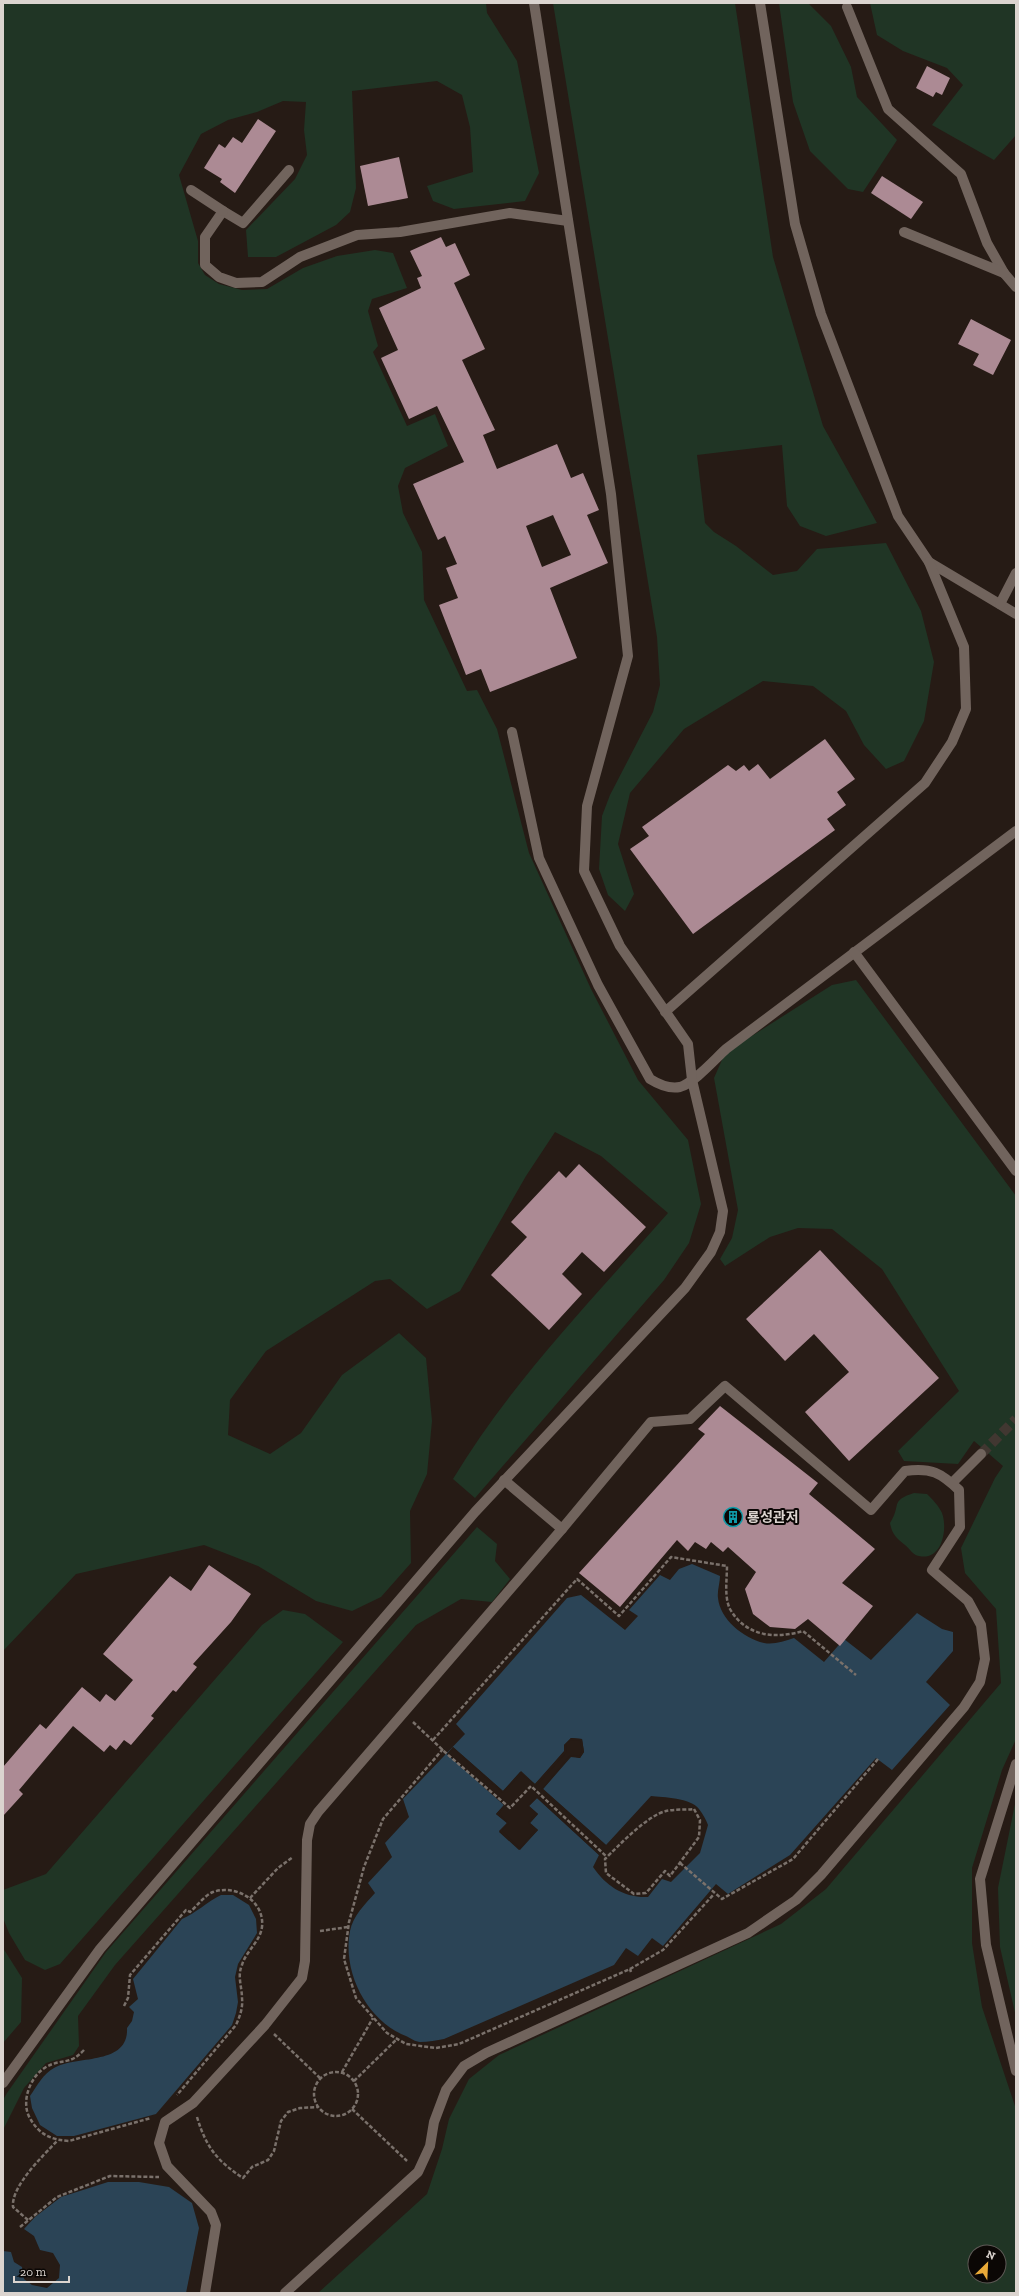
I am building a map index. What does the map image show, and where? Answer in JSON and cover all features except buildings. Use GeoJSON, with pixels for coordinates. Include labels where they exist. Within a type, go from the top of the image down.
{"type":"FeatureCollection","features":[{"type":"Feature","properties":{"kind":"lane"},"geometry":{"type":"LineString","coordinates":[[3,2083],[100,1949],[504,1480],[685,1288],[711,1252],[720,1232],[723,1211],[692,1080],[688,1044],[620,946],[584,871],[587,806],[628,656],[611,494],[534,3]]}},
{"type":"Feature","properties":{"kind":"lane"},"geometry":{"type":"LineString","coordinates":[[665,1012],[925,783],[952,742],[966,710],[964,647],[929,562],[898,516],[821,314],[795,224],[760,3]]}},
{"type":"Feature","properties":{"kind":"lane"},"geometry":{"type":"LineString","coordinates":[[847,7],[888,109],[961,174],[987,243],[1004,273],[1016,287]]}},
{"type":"Feature","properties":{"kind":"lane"},"geometry":{"type":"LineString","coordinates":[[191,190],[243,223],[290,170]]}},
{"type":"Feature","properties":{"kind":"lane"},"geometry":{"type":"LineString","coordinates":[[223,211],[205,237],[205,265],[219,276],[236,282],[262,282],[300,257],[358,235],[400,232],[510,213],[568,221]]}},
{"type":"Feature","properties":{"kind":"lane"},"geometry":{"type":"LineString","coordinates":[[904,232],[1004,273]]}},
{"type":"Feature","properties":{"kind":"lane"},"geometry":{"type":"LineString","coordinates":[[929,562],[1016,614]]}},
{"type":"Feature","properties":{"kind":"lane"},"geometry":{"type":"LineString","coordinates":[[1000,604],[1016,573]]}},
{"type":"Feature","properties":{"kind":"lane"},"geometry":{"type":"LineString","coordinates":[[512,732],[539,858],[598,985],[650,1079],[662,1086],[680,1087],[692,1080],[726,1049],[1016,831]]}},
{"type":"Feature","properties":{"kind":"lane"},"geometry":{"type":"LineString","coordinates":[[854,952],[1016,1171]]}},
{"type":"Feature","properties":{"kind":"lane"},"geometry":{"type":"LineString","coordinates":[[205,2293],[216,2225],[211,2212],[167,2166],[159,2143],[165,2122],[193,2103],[265,2025],[302,1978],[306,1943],[307,1847],[310,1824],[318,1812],[562,1529],[651,1422],[690,1419],[725,1386],[871,1510],[906,1470],[920,1469],[941,1473],[959,1490],[960,1527],[932,1570],[968,1601],[981,1625],[986,1659],[980,1682],[964,1707],[821,1875],[796,1900],[748,1933],[486,2053],[464,2066],[446,2090],[434,2122],[430,2146],[418,2172],[285,2293]]}},
{"type":"Feature","properties":{"kind":"lane"},"geometry":{"type":"LineString","coordinates":[[952,1483],[981,1454]]}},
{"type":"Feature","properties":{"kind":"lane"},"geometry":{"type":"LineString","coordinates":[[504,1480],[562,1529]]}},
{"type":"Feature","properties":{"kind":"lane"},"geometry":{"type":"LineString","coordinates":[[1016,1764],[980,1879],[986,1946],[1016,2071]]}},
{"type":"Feature","properties":{"kind":"path"},"geometry":{"type":"LineString","coordinates":[[433,1740],[577,1579],[619,1616],[671,1557],[727,1566],[727,1590],[730,1608],[739,1619],[753,1631],[769,1635],[785,1636],[803,1631],[856,1675]]}},
{"type":"Feature","properties":{"kind":"path"},"geometry":{"type":"LineString","coordinates":[[404,1713],[443,1749],[446,1754],[510,1808],[531,1786],[602,1850],[607,1857]]}},
{"type":"Feature","properties":{"kind":"path"},"geometry":{"type":"LineString","coordinates":[[443,1749],[383,1819],[364,1867],[348,1927],[344,1959],[356,1998],[387,2033],[406,2044],[436,2048],[459,2044],[630,1969],[662,1950],[714,1894]]}},
{"type":"Feature","properties":{"kind":"path"},"geometry":{"type":"LineString","coordinates":[[680,1863],[714,1894],[722,1899],[793,1859],[878,1759]]}},
{"type":"Feature","properties":{"kind":"path"},"geometry":{"type":"LineString","coordinates":[[694,1809],[700,1820],[699,1837],[680,1863],[670,1876],[665,1871],[646,1893],[634,1894],[606,1873],[605,1859],[607,1857],[650,1819],[665,1811],[694,1809]]}},
{"type":"Feature","properties":{"kind":"path"},"geometry":{"type":"LineString","coordinates":[[250,1898],[278,1868],[307,1847]]}},
{"type":"Feature","properties":{"kind":"path"},"geometry":{"type":"LineString","coordinates":[[124,2006],[128,1998],[130,1975],[186,1910],[190,1912],[213,1892],[232,1889],[250,1898],[260,1915],[262,1926],[258,1938],[241,1965],[241,2012],[236,2025],[174,2098]]}},
{"type":"Feature","properties":{"kind":"path"},"geometry":{"type":"LineString","coordinates":[[306,1943],[322,1930],[348,1927]]}},
{"type":"Feature","properties":{"kind":"path"},"geometry":{"type":"LineString","coordinates":[[630,1969],[636,1984]]}},
{"type":"Feature","properties":{"kind":"path"},"geometry":{"type":"LineString","coordinates":[[342,2072],[373,2018]]}},
{"type":"Feature","properties":{"kind":"path"},"geometry":{"type":"LineString","coordinates":[[265,2025],[320,2078]]}},
{"type":"Feature","properties":{"kind":"path"},"geometry":{"type":"LineString","coordinates":[[354,2081],[397,2039]]}},
{"type":"Feature","properties":{"kind":"path"},"geometry":{"type":"LineString","coordinates":[[84,2050],[76,2059],[45,2067],[32,2083],[25,2099],[26,2113],[35,2128],[57,2140],[69,2141],[152,2117]]}},
{"type":"Feature","properties":{"kind":"path"},"geometry":{"type":"LineString","coordinates":[[193,2103],[203,2136],[214,2156],[243,2178],[252,2168],[268,2160],[271,2156],[274,2151],[281,2121],[288,2112],[300,2108],[318,2107],[331,2116],[339,2116],[352,2110],[358,2095],[354,2081],[342,2072],[334,2072],[320,2078],[314,2092],[318,2107]]}},
{"type":"Feature","properties":{"kind":"path"},"geometry":{"type":"LineString","coordinates":[[352,2110],[405,2160],[421,2167]]}},
{"type":"Feature","properties":{"kind":"path"},"geometry":{"type":"LineString","coordinates":[[28,2220],[13,2207],[13,2200],[24,2180],[57,2140]]}},
{"type":"Feature","properties":{"kind":"path"},"geometry":{"type":"LineString","coordinates":[[20,2227],[57,2197],[110,2176],[177,2178]]}},
{"type":"Feature","properties":{"kind":"green space"},"geometry":{"type":"Polygon","coordinates":[[[3,3],[486,3],[487,13],[517,61],[539,173],[525,201],[454,209],[433,201],[427,186],[473,172],[470,127],[462,95],[437,81],[352,91],[356,188],[350,212],[336,225],[276,257],[248,257],[246,230],[295,179],[307,155],[304,130],[306,102],[283,101],[257,112],[228,120],[201,134],[179,175],[198,241],[198,263],[205,275],[219,284],[242,290],[267,289],[303,268],[337,256],[375,250],[393,253],[407,288],[372,299],[368,311],[378,346],[373,352],[407,426],[435,414],[448,446],[405,468],[398,486],[403,513],[422,552],[424,600],[467,691],[477,690],[497,729],[529,853],[591,989],[638,1080],[688,1140],[701,1204],[689,1243],[664,1280],[475,1498],[453,1479],[476,1443],[527,1374],[668,1213],[601,1156],[555,1132],[526,1176],[460,1291],[427,1309],[390,1279],[375,1281],[266,1351],[230,1400],[228,1435],[270,1454],[301,1433],[342,1375],[399,1333],[426,1358],[432,1421],[427,1474],[410,1511],[411,1563],[381,1597],[352,1611],[316,1601],[258,1566],[204,1545],[76,1574],[3,1651],[3,3]]]}},
{"type":"Feature","properties":{"kind":"green space"},"geometry":{"type":"Polygon","coordinates":[[[553,3],[735,3],[773,257],[823,426],[877,523],[826,536],[800,526],[787,506],[782,445],[697,455],[705,523],[714,532],[736,546],[773,575],[797,571],[817,549],[886,543],[921,611],[934,662],[924,721],[904,761],[886,769],[864,745],[846,711],[813,686],[763,681],[684,729],[630,793],[618,844],[634,894],[625,911],[608,895],[599,869],[602,816],[610,795],[653,712],[660,685],[657,637],[553,3]]]}},
{"type":"Feature","properties":{"kind":"green space"},"geometry":{"type":"Polygon","coordinates":[[[779,3],[808,3],[831,26],[851,67],[857,97],[897,140],[863,192],[848,189],[810,151],[793,102],[779,3]]]}},
{"type":"Feature","properties":{"kind":"green space"},"geometry":{"type":"Polygon","coordinates":[[[870,3],[1016,3],[1016,135],[994,160],[932,125],[963,85],[947,68],[903,51],[877,35],[870,3]]]}},
{"type":"Feature","properties":{"kind":"green space"},"geometry":{"type":"Polygon","coordinates":[[[856,980],[1016,1196],[1016,1739],[1002,1770],[972,1868],[972,1943],[982,2007],[1016,2109],[1016,2293],[318,2293],[427,2194],[442,2149],[449,2119],[469,2079],[499,2055],[781,1924],[826,1889],[1001,1683],[996,1609],[965,1573],[961,1548],[995,1478],[1003,1466],[974,1441],[958,1464],[904,1461],[898,1451],[959,1391],[882,1269],[832,1229],[798,1228],[770,1237],[725,1266],[720,1259],[732,1238],[738,1210],[714,1078],[725,1053],[832,985],[856,980]]]}},
{"type":"Feature","properties":{"kind":"green space"},"geometry":{"type":"Polygon","coordinates":[[[914,1493],[927,1494],[939,1508],[944,1520],[943,1535],[938,1549],[933,1554],[927,1556],[919,1556],[913,1553],[895,1536],[890,1523],[899,1501],[914,1493]]]}},
{"type":"Feature","properties":{"kind":"green space"},"geometry":{"type":"Polygon","coordinates":[[[477,1527],[497,1544],[495,1561],[510,1579],[492,1602],[461,1599],[416,1625],[115,1965],[78,2016],[79,2046],[73,2055],[46,2063],[24,2088],[3,2130],[3,2100],[7,2093],[106,1952],[477,1527]]]}},
{"type":"Feature","properties":{"kind":"green space"},"geometry":{"type":"Polygon","coordinates":[[[283,1610],[305,1614],[343,1642],[60,1964],[45,1970],[25,1960],[9,1933],[3,1918],[3,1890],[46,1874],[262,1625],[283,1610]]]}},
{"type":"Feature","properties":{"kind":"green space"},"geometry":{"type":"Polygon","coordinates":[[[1016,1799],[1016,2017],[1000,1947],[998,1888],[1016,1799]]]}},
{"type":"Feature","properties":{"kind":"green space"},"geometry":{"type":"Polygon","coordinates":[[[3,1948],[22,1978],[21,2022],[3,2043],[3,1948]]]}},
{"type":"Feature","properties":{"kind":"water"},"geometry":{"type":"Polygon","coordinates":[[[692,1564],[720,1576],[718,1595],[723,1613],[734,1626],[748,1637],[764,1643],[779,1642],[794,1638],[824,1662],[844,1639],[871,1660],[917,1613],[942,1629],[953,1632],[953,1651],[926,1682],[950,1705],[892,1770],[876,1758],[790,1855],[728,1894],[716,1884],[663,1946],[652,1938],[638,1956],[626,1948],[614,1965],[444,2039],[418,2042],[392,2029],[369,2007],[360,1993],[350,1963],[349,1947],[350,1931],[354,1920],[360,1910],[375,1893],[368,1883],[392,1857],[385,1843],[409,1817],[403,1799],[465,1734],[456,1724],[567,1598],[581,1595],[625,1630],[638,1616],[629,1610],[660,1575],[670,1580],[679,1569],[692,1564]],[[571,1738],[564,1745],[565,1751],[535,1784],[520,1772],[503,1791],[453,1747],[447,1754],[504,1805],[496,1814],[507,1823],[499,1832],[519,1850],[538,1830],[530,1823],[538,1814],[529,1806],[537,1798],[599,1855],[593,1867],[604,1880],[616,1890],[623,1893],[639,1897],[648,1897],[662,1879],[671,1882],[700,1853],[708,1825],[699,1809],[690,1802],[651,1796],[606,1845],[543,1789],[571,1756],[580,1758],[584,1752],[582,1739],[571,1738]]]}},
{"type":"Feature","properties":{"kind":"water"},"geometry":{"type":"Polygon","coordinates":[[[221,1895],[233,1895],[249,1905],[256,1919],[257,1933],[238,1964],[235,1977],[238,2002],[232,2025],[156,2114],[74,2136],[57,2136],[40,2125],[32,2108],[30,2096],[40,2080],[54,2068],[64,2064],[111,2054],[120,2048],[125,2040],[127,2028],[132,2021],[134,2012],[129,2007],[138,1999],[133,1979],[182,1919],[221,1895]]]}},
{"type":"Feature","properties":{"kind":"water"},"geometry":{"type":"Polygon","coordinates":[[[108,2182],[139,2182],[169,2187],[192,2203],[199,2228],[186,2293],[3,2293],[3,2251],[11,2252],[14,2262],[22,2267],[24,2279],[32,2285],[47,2288],[59,2278],[60,2265],[53,2253],[40,2250],[34,2236],[24,2229],[35,2217],[61,2197],[108,2182]]]}},
{"type":"Feature","properties":{"kind":"pier"},"geometry":{"type":"Polygon","coordinates":[[[571,1738],[582,1739],[584,1752],[580,1758],[571,1757],[543,1789],[606,1845],[605,1846],[541,1790],[570,1755],[579,1756],[582,1751],[580,1741],[571,1740],[567,1743],[566,1753],[536,1786],[521,1774],[503,1793],[453,1749],[449,1754],[505,1804],[499,1814],[509,1823],[502,1831],[520,1848],[535,1830],[528,1823],[535,1814],[527,1806],[537,1796],[600,1853],[599,1855],[537,1798],[529,1806],[538,1814],[530,1823],[538,1830],[520,1850],[499,1831],[507,1823],[496,1814],[504,1805],[447,1754],[453,1747],[503,1791],[521,1771],[535,1784],[564,1751],[564,1745],[571,1738]]]}},
{"type":"Feature","properties":{"kind":"tunnel"},"geometry":{"type":"LineString","coordinates":[[981,1454],[1016,1419]]}},
{"type":"Feature","properties":{"kind":"place","name":"룡성관저"},"geometry":{"type":"Point","coordinates":[733,1517]}}]}
